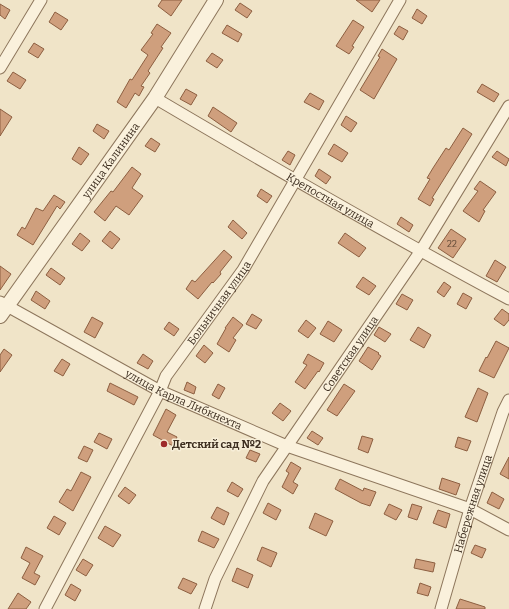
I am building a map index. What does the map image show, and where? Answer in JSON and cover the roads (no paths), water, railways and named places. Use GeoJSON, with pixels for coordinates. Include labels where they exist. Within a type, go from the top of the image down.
{"type":"FeatureCollection","features":[{"type":"Feature","properties":{"kind":"street"},"geometry":{"type":"LineString","coordinates":[[0,68],[40,0]]}},
{"type":"Feature","properties":{"kind":"street","name":"улица Калинина"},"geometry":{"type":"LineString","coordinates":[[2,308],[155,98],[216,0]]}},
{"type":"Feature","properties":{"kind":"street","name":"Больничная улица"},"geometry":{"type":"LineString","coordinates":[[46,609],[160,391],[166,376],[243,270],[400,0]]}},
{"type":"Feature","properties":{"kind":"street","name":"Крепостная улица"},"geometry":{"type":"LineString","coordinates":[[155,98],[420,252],[509,299]]}},
{"type":"Feature","properties":{"kind":"street","name":"Советская улица"},"geometry":{"type":"LineString","coordinates":[[205,609],[215,579],[263,481],[420,252],[509,106]]}},
{"type":"Feature","properties":{"kind":"street","name":"улица Карла Либкнехта"},"geometry":{"type":"LineString","coordinates":[[2,308],[160,391],[287,446],[470,509],[509,530]]}},
{"type":"Feature","properties":{"kind":"street","name":"Набережная улица"},"geometry":{"type":"LineString","coordinates":[[441,609],[470,509],[509,400]]}},
{"type":"Feature","properties":{"kind":"place","name":"Детский сад №2"},"geometry":{"type":"Point","coordinates":[164,444]}}]}
